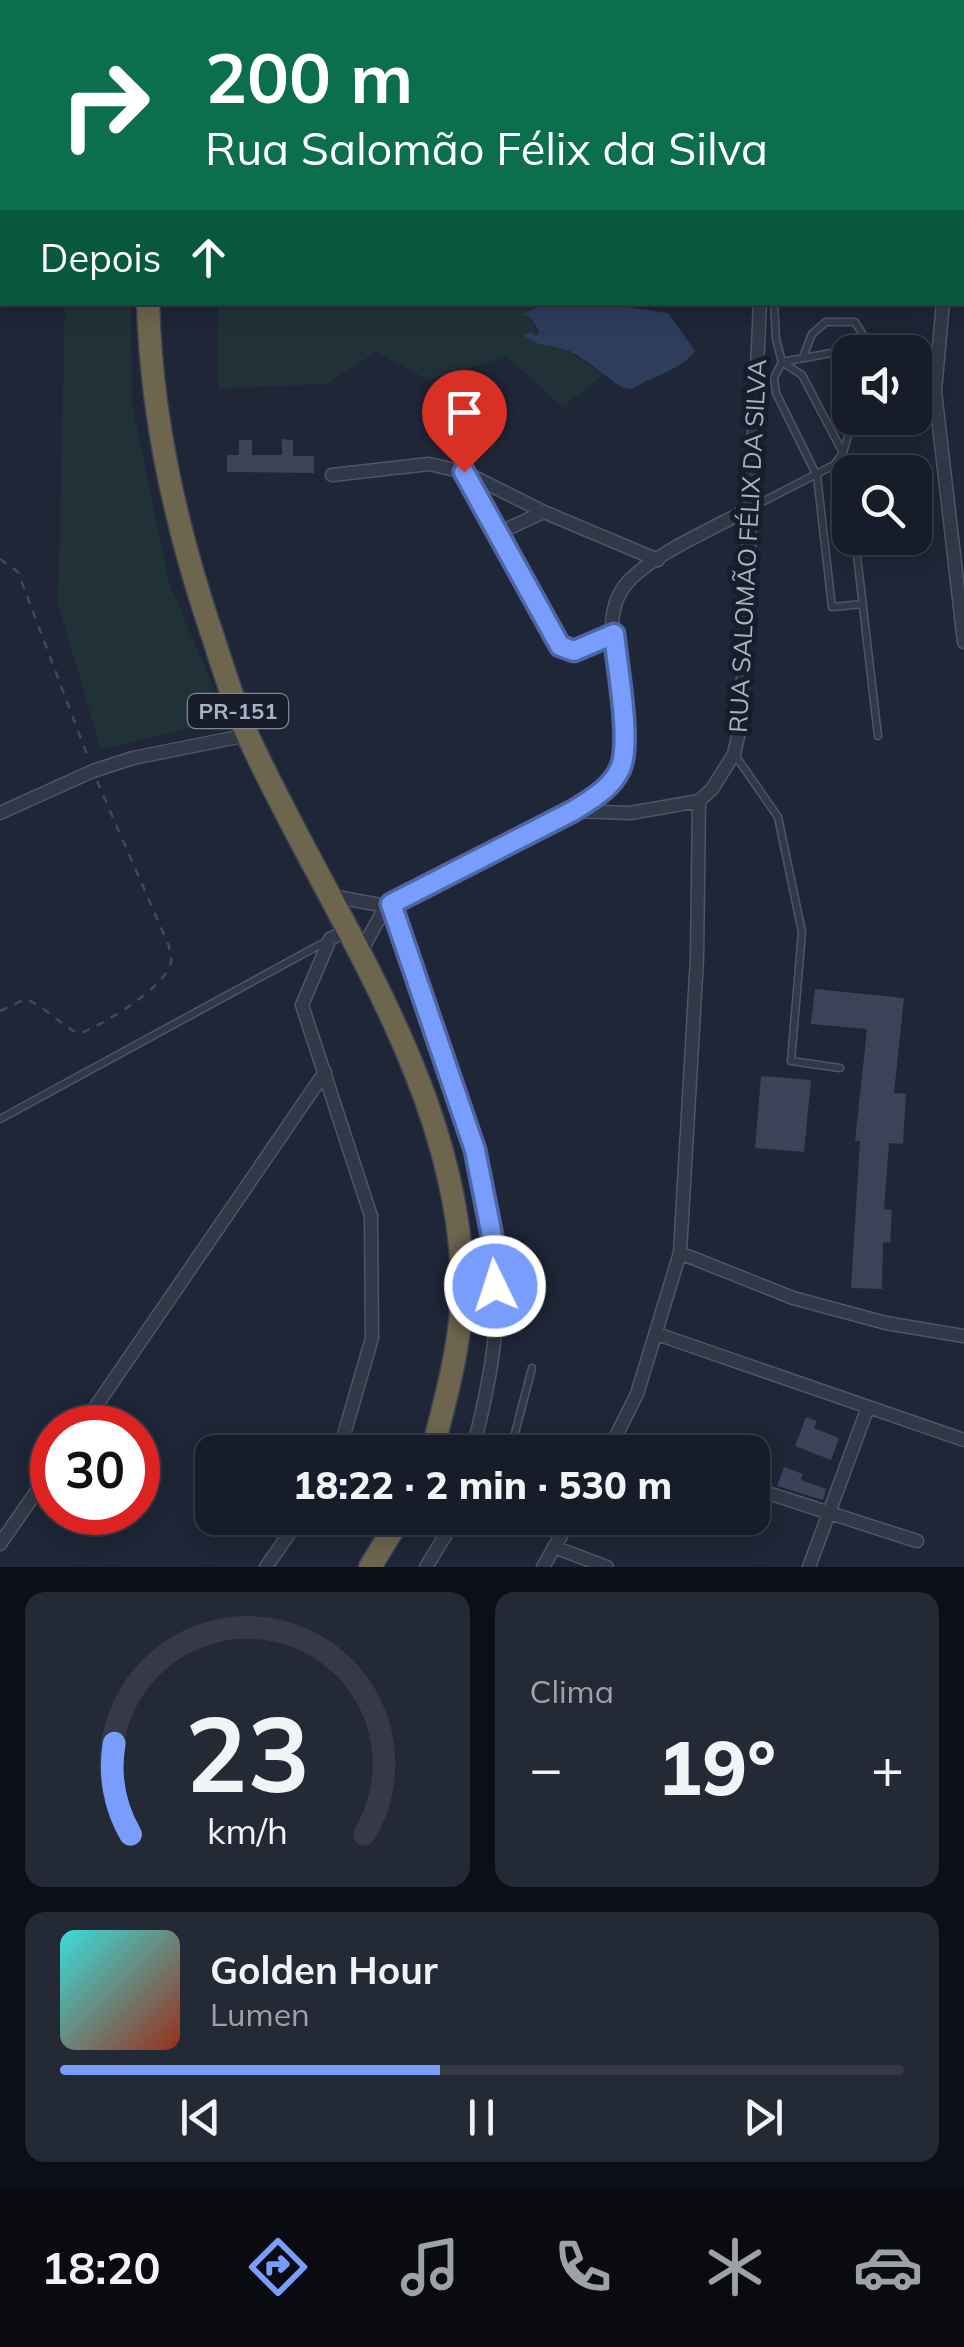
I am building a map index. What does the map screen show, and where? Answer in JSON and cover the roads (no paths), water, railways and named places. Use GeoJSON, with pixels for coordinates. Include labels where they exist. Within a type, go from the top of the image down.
{"type":"FeatureCollection","features":[{"type":"Feature","properties":{"kind":"highway","name":"PR-151"},"geometry":{"type":"LineString","coordinates":[[148,305],[164,462],[190,572],[248,735],[331,896],[339,934],[360,953],[422,1090],[456,1210],[462,1277],[455,1364],[436,1435]]}},
{"type":"Feature","properties":{"kind":"highway"},"geometry":{"type":"LineString","coordinates":[[370,1567],[390,1535]]}},
{"type":"Feature","properties":{"kind":"street","name":"RUA SALOMÃO FÉLIX DA SILVA"},"geometry":{"type":"LineString","coordinates":[[699,801],[712,790],[734,754],[741,723],[757,505],[760,305]]}},
{"type":"Feature","properties":{"kind":"street"},"geometry":{"type":"LineString","coordinates":[[943,305],[934,391],[964,642]]}},
{"type":"Feature","properties":{"kind":"street"},"geometry":{"type":"LineString","coordinates":[[332,476],[429,464],[464,472],[544,512],[658,560]]}},
{"type":"Feature","properties":{"kind":"street"},"geometry":{"type":"LineString","coordinates":[[464,472],[560,646],[574,651],[614,634]]}},
{"type":"Feature","properties":{"kind":"street"},"geometry":{"type":"LineString","coordinates":[[360,953],[389,905],[573,811],[611,783],[621,768],[626,745],[612,621],[617,598],[638,572],[757,505]]}},
{"type":"Feature","properties":{"kind":"street"},"geometry":{"type":"LineString","coordinates":[[496,534],[544,512]]}},
{"type":"Feature","properties":{"kind":"street"},"geometry":{"type":"LineString","coordinates":[[0,813],[93,771],[133,758],[248,735]]}},
{"type":"Feature","properties":{"kind":"street"},"geometry":{"type":"LineString","coordinates":[[573,811],[630,813],[699,801],[697,958],[680,1253],[657,1334],[617,1435]]}},
{"type":"Feature","properties":{"kind":"street"},"geometry":{"type":"LineString","coordinates":[[331,896],[389,905]]}},
{"type":"Feature","properties":{"kind":"street"},"geometry":{"type":"LineString","coordinates":[[389,905],[475,1150],[495,1251],[496,1321],[477,1435]]}},
{"type":"Feature","properties":{"kind":"street"},"geometry":{"type":"LineString","coordinates":[[339,934],[302,1004],[370,1216],[372,1338],[344,1435]]}},
{"type":"Feature","properties":{"kind":"street"},"geometry":{"type":"LineString","coordinates":[[97,1405],[325,1072]]}},
{"type":"Feature","properties":{"kind":"street"},"geometry":{"type":"LineString","coordinates":[[680,1253],[793,1298],[886,1323],[964,1336]]}},
{"type":"Feature","properties":{"kind":"street"},"geometry":{"type":"LineString","coordinates":[[657,1334],[964,1440]]}},
{"type":"Feature","properties":{"kind":"street"},"geometry":{"type":"LineString","coordinates":[[810,1567],[868,1407]]}},
{"type":"Feature","properties":{"kind":"street"},"geometry":{"type":"LineString","coordinates":[[770,1494],[917,1541]]}},
{"type":"Feature","properties":{"kind":"street"},"geometry":{"type":"LineString","coordinates":[[0,1544],[30,1501]]}},
{"type":"Feature","properties":{"kind":"street"},"geometry":{"type":"LineString","coordinates":[[266,1567],[288,1535]]}},
{"type":"Feature","properties":{"kind":"street"},"geometry":{"type":"LineString","coordinates":[[426,1567],[446,1535]]}},
{"type":"Feature","properties":{"kind":"street"},"geometry":{"type":"LineString","coordinates":[[543,1567],[561,1535]]}},
{"type":"Feature","properties":{"kind":"street"},"geometry":{"type":"LineString","coordinates":[[554,1547],[608,1567]]}},
{"type":"Feature","properties":{"kind":"lane"},"geometry":{"type":"LineString","coordinates":[[774,305],[782,362],[774,378],[776,394],[817,476],[832,607],[862,604]]}},
{"type":"Feature","properties":{"kind":"lane"},"geometry":{"type":"LineString","coordinates":[[803,356],[812,334],[826,322],[854,322],[862,335]]}},
{"type":"Feature","properties":{"kind":"lane"},"geometry":{"type":"LineString","coordinates":[[782,362],[832,353]]}},
{"type":"Feature","properties":{"kind":"lane"},"geometry":{"type":"LineString","coordinates":[[782,362],[802,375],[843,453]]}},
{"type":"Feature","properties":{"kind":"lane"},"geometry":{"type":"LineString","coordinates":[[757,505],[834,465],[849,435]]}},
{"type":"Feature","properties":{"kind":"lane"},"geometry":{"type":"LineString","coordinates":[[857,555],[878,736]]}},
{"type":"Feature","properties":{"kind":"lane"},"geometry":{"type":"LineString","coordinates":[[734,754],[778,817],[802,932],[790,1062],[840,1068]]}},
{"type":"Feature","properties":{"kind":"lane"},"geometry":{"type":"LineString","coordinates":[[0,1119],[339,934]]}},
{"type":"Feature","properties":{"kind":"lane"},"geometry":{"type":"LineString","coordinates":[[514,1435],[532,1368]]}},
{"type":"Feature","properties":{"kind":"water"},"geometry":{"type":"Polygon","coordinates":[[[541,305],[613,305],[668,313],[695,351],[674,368],[632,389],[624,388],[576,355],[524,335],[531,332],[537,336],[540,332],[530,317],[523,314],[541,305]]]}}]}
